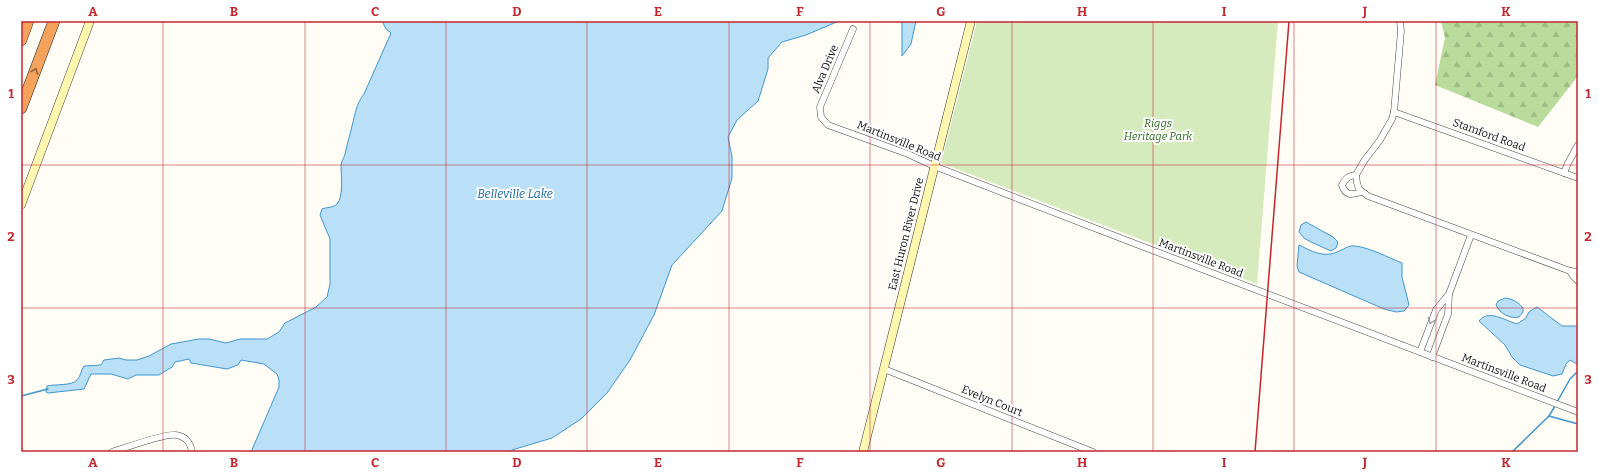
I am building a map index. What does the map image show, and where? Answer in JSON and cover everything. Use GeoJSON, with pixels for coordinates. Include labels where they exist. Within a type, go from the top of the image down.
{"type":"FeatureCollection","features":[{"type":"Feature","properties":{"kind":"highway"},"geometry":{"type":"LineString","coordinates":[[21,40],[28,21]]}},
{"type":"Feature","properties":{"kind":"highway"},"geometry":{"type":"LineString","coordinates":[[21,108],[54,21]]}},
{"type":"Feature","properties":{"kind":"main road"},"geometry":{"type":"LineString","coordinates":[[21,205],[90,21]]}},
{"type":"Feature","properties":{"kind":"main road","name":"East Huron River Drive"},"geometry":{"type":"LineString","coordinates":[[863,452],[971,21]]}},
{"type":"Feature","properties":{"kind":"street"},"geometry":{"type":"LineString","coordinates":[[1400,21],[1401,31],[1394,112],[1388,126],[1356,175],[1357,183],[1362,192],[1368,196],[1570,271],[1578,272]]}},
{"type":"Feature","properties":{"kind":"street","name":"Alva Drive"},"geometry":{"type":"LineString","coordinates":[[821,117],[820,107],[853,29]]}},
{"type":"Feature","properties":{"kind":"street","name":"Stamford Road"},"geometry":{"type":"LineString","coordinates":[[1394,112],[1578,178]]}},
{"type":"Feature","properties":{"kind":"street","name":"Martinsville Road"},"geometry":{"type":"LineString","coordinates":[[821,117],[828,124],[908,154],[934,166],[1578,412]]}},
{"type":"Feature","properties":{"kind":"street"},"geometry":{"type":"LineString","coordinates":[[1564,173],[1568,162],[1578,145]]}},
{"type":"Feature","properties":{"kind":"street"},"geometry":{"type":"LineString","coordinates":[[1356,175],[1349,176],[1345,179],[1342,185],[1347,194],[1353,195],[1362,192]]}},
{"type":"Feature","properties":{"kind":"street"},"geometry":{"type":"LineString","coordinates":[[1432,356],[1448,314],[1449,294],[1471,234]]}},
{"type":"Feature","properties":{"kind":"street"},"geometry":{"type":"LineString","coordinates":[[1570,271],[1578,280]]}},
{"type":"Feature","properties":{"kind":"street"},"geometry":{"type":"LineString","coordinates":[[1420,352],[1436,310],[1449,294]]}},
{"type":"Feature","properties":{"kind":"street","name":"Evelyn Court"},"geometry":{"type":"LineString","coordinates":[[884,369],[1093,452]]}},
{"type":"Feature","properties":{"kind":"street"},"geometry":{"type":"LineString","coordinates":[[112,452],[174,435],[185,438],[190,445],[192,452]]}},
{"type":"Feature","properties":{"kind":"green space","name":"Riggs Heritage Park"},"geometry":{"type":"Polygon","coordinates":[[[977,21],[1278,21],[1257,284],[941,163],[977,21]]]}},
{"type":"Feature","properties":{"kind":"green space"},"geometry":{"type":"Polygon","coordinates":[[[1441,21],[1578,21],[1578,76],[1538,127],[1435,85],[1445,38],[1441,21]]]}},
{"type":"Feature","properties":{"kind":"water","name":"Belleville Lake"},"geometry":{"type":"Polygon","coordinates":[[[382,21],[839,21],[806,35],[782,42],[768,58],[768,69],[758,101],[737,120],[728,137],[732,157],[732,178],[722,211],[672,265],[654,315],[630,360],[607,393],[581,419],[552,438],[512,450],[510,452],[251,452],[279,387],[279,380],[277,374],[264,364],[241,360],[238,365],[227,369],[191,363],[189,359],[175,362],[172,367],[159,375],[136,375],[128,379],[111,374],[91,374],[84,389],[46,392],[47,386],[75,382],[84,366],[101,365],[104,360],[119,358],[126,360],[137,360],[149,356],[171,344],[199,339],[209,339],[226,343],[240,339],[267,339],[279,332],[285,323],[316,307],[327,297],[330,284],[330,239],[320,215],[322,209],[337,204],[341,196],[341,164],[345,155],[356,110],[391,33],[386,29],[382,21]]]}},
{"type":"Feature","properties":{"kind":"water"},"geometry":{"type":"Polygon","coordinates":[[[902,21],[916,21],[911,44],[902,56],[902,21]]]}},
{"type":"Feature","properties":{"kind":"water"},"geometry":{"type":"Polygon","coordinates":[[[1306,222],[1333,237],[1338,242],[1336,248],[1331,251],[1304,238],[1299,232],[1301,225],[1306,222]]]}},
{"type":"Feature","properties":{"kind":"water"},"geometry":{"type":"Polygon","coordinates":[[[1299,245],[1322,254],[1332,254],[1350,246],[1361,247],[1402,263],[1402,277],[1409,305],[1404,311],[1396,312],[1384,309],[1299,272],[1297,266],[1299,245]]]}},
{"type":"Feature","properties":{"kind":"water"},"geometry":{"type":"Polygon","coordinates":[[[1505,298],[1515,301],[1523,308],[1523,312],[1519,317],[1509,316],[1498,308],[1496,305],[1498,301],[1505,298]]]}},
{"type":"Feature","properties":{"kind":"water"},"geometry":{"type":"Polygon","coordinates":[[[1537,307],[1562,326],[1578,326],[1578,362],[1577,364],[1570,360],[1566,364],[1562,374],[1553,376],[1520,365],[1512,357],[1505,345],[1479,321],[1487,316],[1496,316],[1517,324],[1526,318],[1529,312],[1537,307]]]}},
{"type":"Feature","properties":{"kind":"waterway"},"geometry":{"type":"LineString","coordinates":[[1557,402],[1570,379],[1578,371]]}},
{"type":"Feature","properties":{"kind":"waterway"},"geometry":{"type":"LineString","coordinates":[[21,396],[48,389]]}},
{"type":"Feature","properties":{"kind":"waterway"},"geometry":{"type":"LineString","coordinates":[[1512,452],[1549,416],[1555,406]]}},
{"type":"Feature","properties":{"kind":"waterway"},"geometry":{"type":"LineString","coordinates":[[1549,416],[1578,424]]}},
{"type":"Feature","properties":{"kind":"railway"},"geometry":{"type":"LineString","coordinates":[[1255,452],[1289,21]]}}]}
